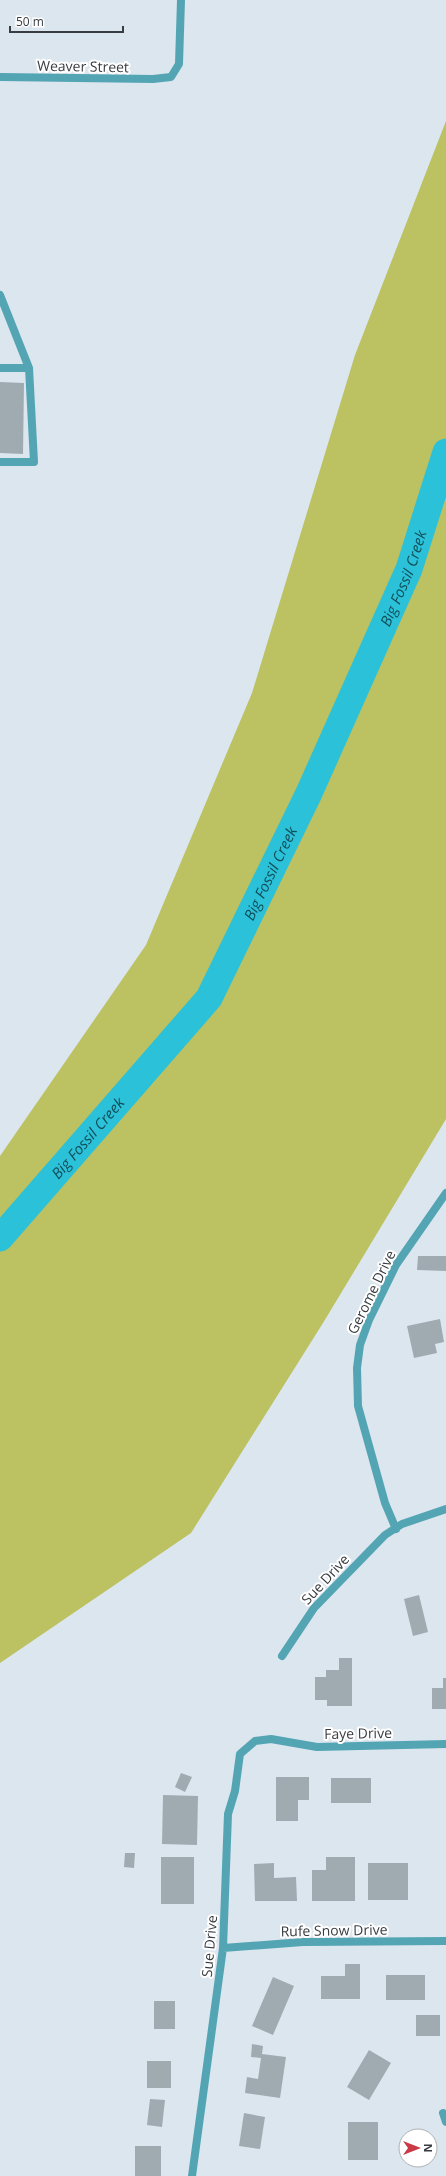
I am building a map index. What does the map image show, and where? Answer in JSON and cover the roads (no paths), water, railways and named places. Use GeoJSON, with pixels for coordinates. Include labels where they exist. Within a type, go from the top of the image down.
{"type":"FeatureCollection","features":[{"type":"Feature","properties":{"kind":"street","name":"Weaver Street"},"geometry":{"type":"LineString","coordinates":[[0,77],[153,80],[171,77],[179,64],[181,0]]}},
{"type":"Feature","properties":{"kind":"street"},"geometry":{"type":"LineString","coordinates":[[0,295],[29,368],[34,462],[0,462]]}},
{"type":"Feature","properties":{"kind":"street"},"geometry":{"type":"LineString","coordinates":[[0,368],[29,368]]}},
{"type":"Feature","properties":{"kind":"street","name":"Gerome Drive"},"geometry":{"type":"LineString","coordinates":[[396,1529],[386,1503],[358,1406],[357,1368],[360,1345],[369,1320],[396,1265],[446,1193]]}},
{"type":"Feature","properties":{"kind":"street","name":"Sue Drive"},"geometry":{"type":"LineString","coordinates":[[282,1656],[314,1608],[385,1535],[402,1524],[446,1509]]}},
{"type":"Feature","properties":{"kind":"street","name":"Sue Drive"},"geometry":{"type":"LineString","coordinates":[[192,2176],[223,1948],[228,1814],[235,1791],[240,1754],[255,1741],[271,1739]]}},
{"type":"Feature","properties":{"kind":"street","name":"Faye Drive"},"geometry":{"type":"LineString","coordinates":[[271,1739],[317,1747],[446,1744]]}},
{"type":"Feature","properties":{"kind":"street","name":"Rufe Snow Drive"},"geometry":{"type":"LineString","coordinates":[[223,1948],[303,1942],[446,1941]]}},
{"type":"Feature","properties":{"kind":"street"},"geometry":{"type":"LineString","coordinates":[[443,2113],[446,2122]]}},
{"type":"Feature","properties":{"kind":"waterway","name":"Big Fossil Creek"},"geometry":{"type":"LineString","coordinates":[[0,1238],[209,998],[309,793],[409,569],[446,452]]}}]}
